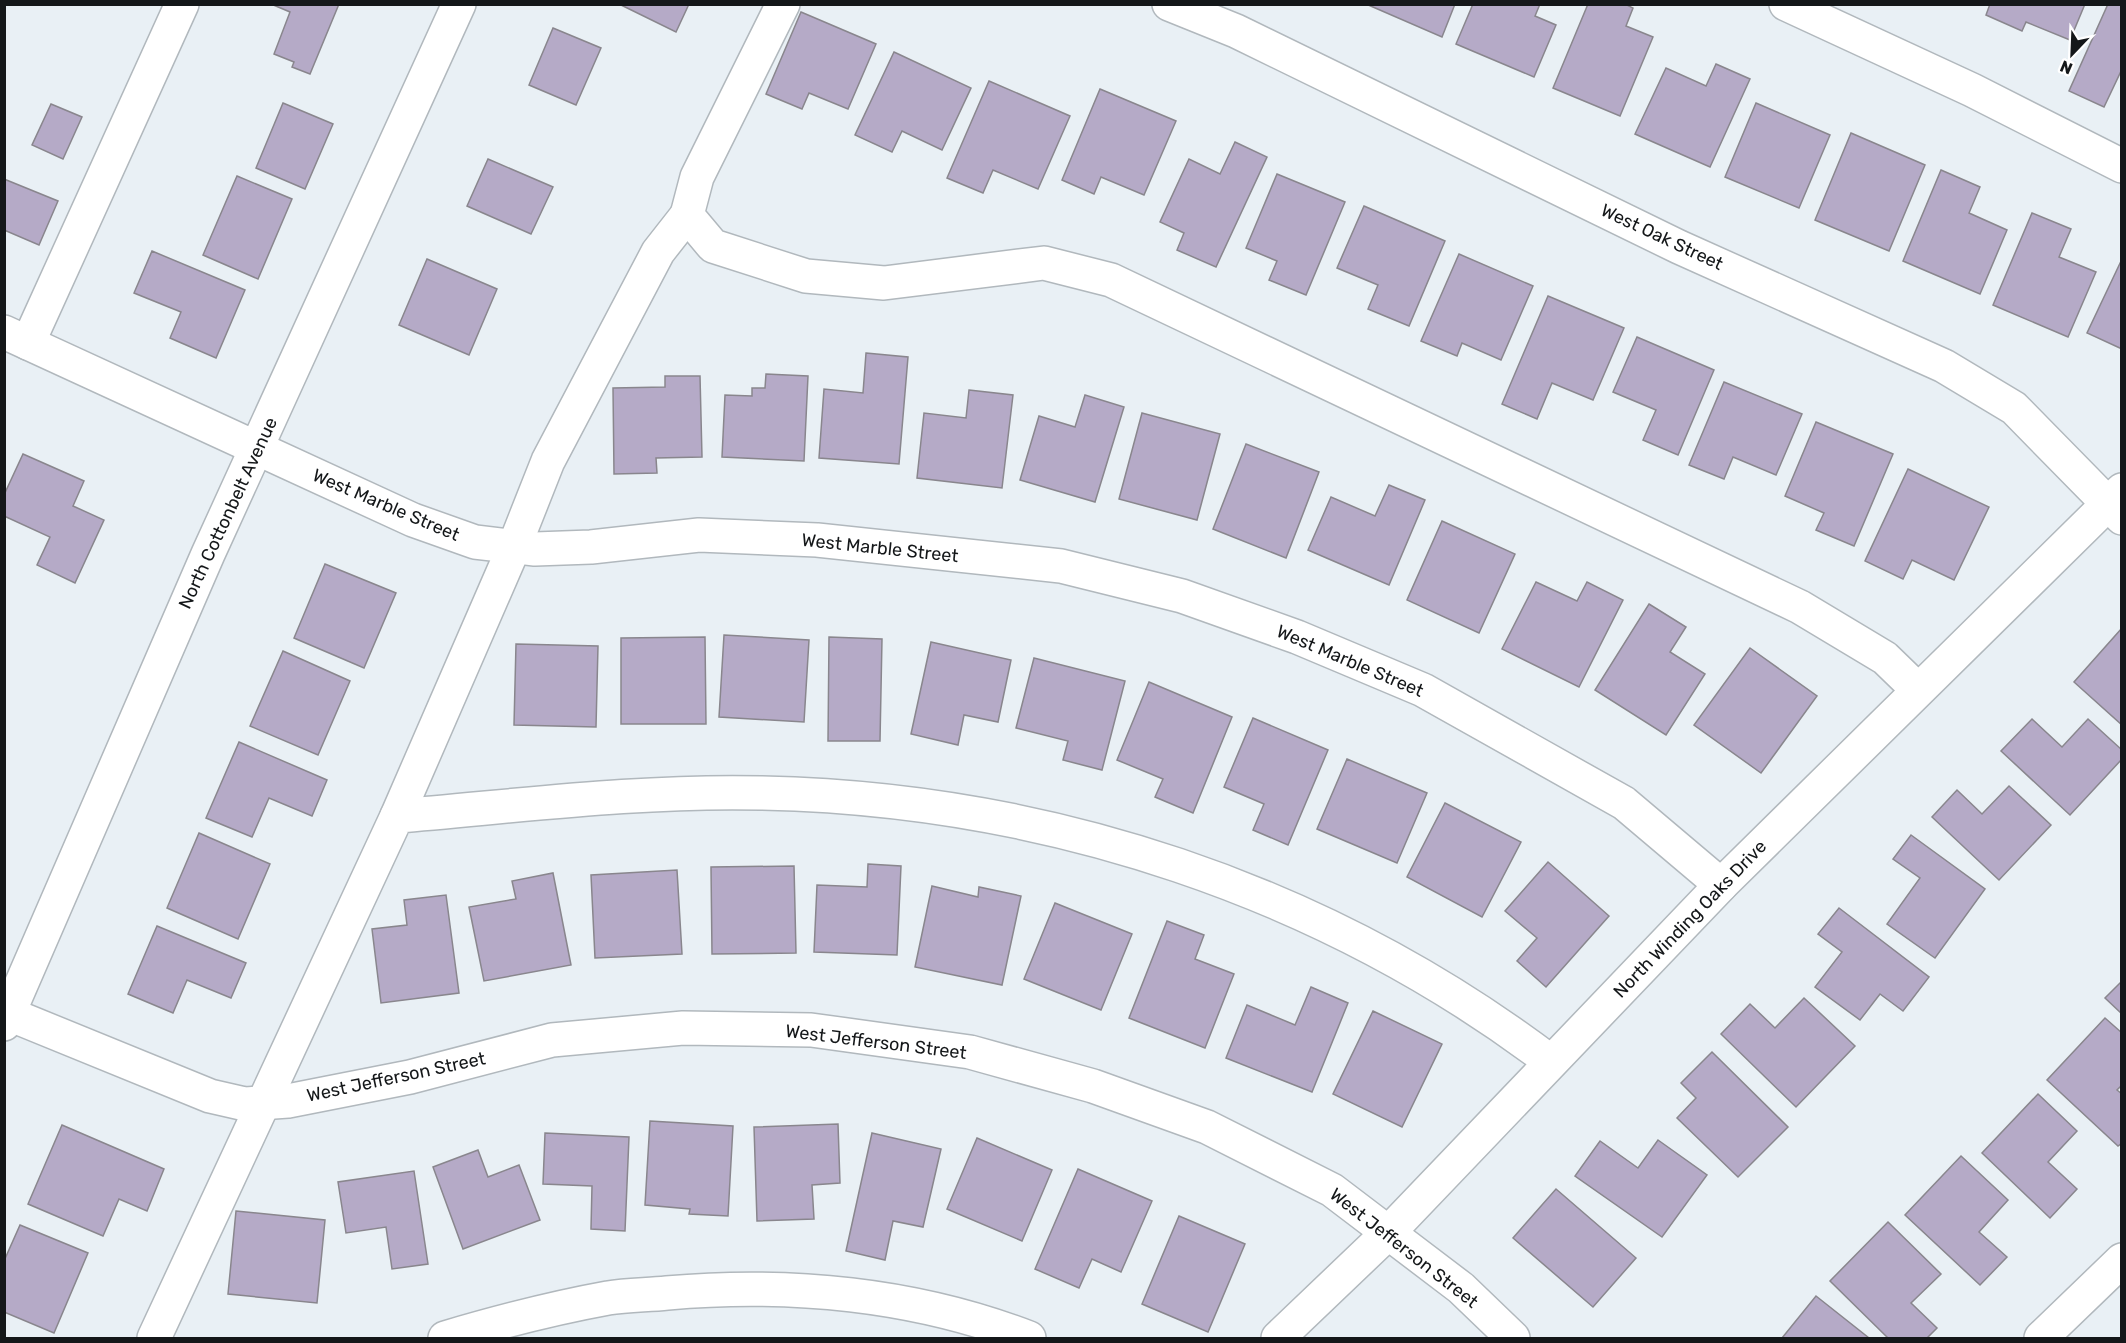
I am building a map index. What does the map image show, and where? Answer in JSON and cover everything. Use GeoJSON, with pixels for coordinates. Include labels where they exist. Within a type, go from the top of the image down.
{"type":"FeatureCollection","features":[{"type":"Feature","properties":{"kind":"street"},"geometry":{"type":"LineString","coordinates":[[16,338],[182,4]]}},
{"type":"Feature","properties":{"kind":"street","name":"North Cottonbelt Avenue"},"geometry":{"type":"LineString","coordinates":[[6,1017],[208,554],[258,449],[459,4]]}},
{"type":"Feature","properties":{"kind":"street"},"geometry":{"type":"LineString","coordinates":[[154,1338],[397,816],[554,451],[658,252],[687,215],[698,177],[783,4]]}},
{"type":"Feature","properties":{"kind":"street","name":"West Oak Street"},"geometry":{"type":"LineString","coordinates":[[1169,4],[1236,31],[1679,247],[1944,366],[2014,408],[2117,504]]}},
{"type":"Feature","properties":{"kind":"street"},"geometry":{"type":"LineString","coordinates":[[1786,4],[1972,90],[2121,166]]}},
{"type":"Feature","properties":{"kind":"street"},"geometry":{"type":"LineString","coordinates":[[687,215],[713,246],[806,276],[884,283],[1044,263],[1111,280],[1800,607],[1885,658],[1918,690]]}},
{"type":"Feature","properties":{"kind":"street","name":"West Marble Street"},"geometry":{"type":"LineString","coordinates":[[16,338],[413,520],[475,542],[535,549],[591,547],[699,535],[817,540],[1061,566],[1182,596],[1297,637],[1423,690],[1624,803],[1721,885]]}},
{"type":"Feature","properties":{"kind":"street","name":"North Winding Oaks Drive"},"geometry":{"type":"LineString","coordinates":[[1278,1338],[1389,1232],[1721,885],[1918,690],[2117,504]]}},
{"type":"Feature","properties":{"kind":"street"},"geometry":{"type":"LineString","coordinates":[[397,816],[649,795],[761,793],[887,800],[984,814],[1060,830],[1142,853],[1230,882],[1333,927],[1443,987],[1551,1062]]}},
{"type":"Feature","properties":{"kind":"street","name":"West Jefferson Street"},"geometry":{"type":"LineString","coordinates":[[6,1017],[210,1096],[246,1104],[288,1101],[410,1077],[552,1040],[683,1028],[811,1030],[970,1052],[1104,1090],[1207,1127],[1332,1190],[1461,1288],[1513,1338]]}},
{"type":"Feature","properties":{"kind":"street"},"geometry":{"type":"LineString","coordinates":[[2041,1338],[2121,1260]]}},
{"type":"Feature","properties":{"kind":"street"},"geometry":{"type":"LineString","coordinates":[[445,1338],[496,1323],[610,1298],[727,1288],[833,1292],[936,1309],[997,1326],[1029,1338]]}},
{"type":"Feature","properties":{"kind":"building"},"geometry":{"type":"Polygon","coordinates":[[[271,4],[339,4],[310,74],[292,67],[294,62],[274,54],[290,12],[271,4]]]}},
{"type":"Feature","properties":{"kind":"building"},"geometry":{"type":"Polygon","coordinates":[[[619,4],[689,4],[676,32],[619,4]]]}},
{"type":"Feature","properties":{"kind":"building"},"geometry":{"type":"Polygon","coordinates":[[[1366,4],[1455,4],[1442,37],[1366,4]]]}},
{"type":"Feature","properties":{"kind":"building"},"geometry":{"type":"Polygon","coordinates":[[[1473,4],[1540,4],[1535,16],[1556,25],[1534,77],[1456,44],[1473,4]]]}},
{"type":"Feature","properties":{"kind":"building"},"geometry":{"type":"Polygon","coordinates":[[[1588,4],[1625,4],[1633,8],[1626,26],[1653,37],[1620,116],[1553,88],[1588,4]]]}},
{"type":"Feature","properties":{"kind":"building"},"geometry":{"type":"Polygon","coordinates":[[[1990,4],[2085,4],[2070,40],[2026,22],[2022,31],[1986,15],[1990,4]]]}},
{"type":"Feature","properties":{"kind":"building"},"geometry":{"type":"Polygon","coordinates":[[[2108,4],[2122,4],[2122,69],[2104,107],[2069,91],[2108,4]]]}},
{"type":"Feature","properties":{"kind":"building"},"geometry":{"type":"Polygon","coordinates":[[[801,12],[876,44],[848,109],[809,93],[802,109],[766,94],[801,12]]]}},
{"type":"Feature","properties":{"kind":"building"},"geometry":{"type":"Polygon","coordinates":[[[553,28],[601,48],[576,105],[529,85],[553,28]]]}},
{"type":"Feature","properties":{"kind":"building"},"geometry":{"type":"Polygon","coordinates":[[[894,52],[971,88],[942,150],[902,131],[892,152],[855,135],[894,52]]]}},
{"type":"Feature","properties":{"kind":"building"},"geometry":{"type":"Polygon","coordinates":[[[1716,64],[1750,79],[1710,167],[1635,134],[1666,68],[1706,86],[1716,64]]]}},
{"type":"Feature","properties":{"kind":"building"},"geometry":{"type":"Polygon","coordinates":[[[989,81],[1070,116],[1038,189],[993,170],[983,193],[947,178],[989,81]]]}},
{"type":"Feature","properties":{"kind":"building"},"geometry":{"type":"Polygon","coordinates":[[[1100,89],[1176,121],[1144,195],[1101,177],[1094,194],[1062,180],[1100,89]]]}},
{"type":"Feature","properties":{"kind":"building"},"geometry":{"type":"Polygon","coordinates":[[[283,103],[333,124],[305,189],[256,168],[283,103]]]}},
{"type":"Feature","properties":{"kind":"building"},"geometry":{"type":"Polygon","coordinates":[[[1756,103],[1830,135],[1799,208],[1725,177],[1756,103]]]}},
{"type":"Feature","properties":{"kind":"building"},"geometry":{"type":"Polygon","coordinates":[[[51,104],[82,117],[63,159],[32,145],[51,104]]]}},
{"type":"Feature","properties":{"kind":"building"},"geometry":{"type":"Polygon","coordinates":[[[1851,133],[1925,165],[1889,251],[1815,220],[1851,133]]]}},
{"type":"Feature","properties":{"kind":"building"},"geometry":{"type":"Polygon","coordinates":[[[1235,142],[1267,157],[1216,267],[1177,250],[1184,233],[1160,222],[1189,159],[1220,174],[1235,142]]]}},
{"type":"Feature","properties":{"kind":"building"},"geometry":{"type":"Polygon","coordinates":[[[488,159],[553,187],[531,234],[467,206],[488,159]]]}},
{"type":"Feature","properties":{"kind":"building"},"geometry":{"type":"Polygon","coordinates":[[[1941,170],[1980,187],[1969,213],[2007,230],[1980,294],[1903,261],[1941,170]]]}},
{"type":"Feature","properties":{"kind":"building"},"geometry":{"type":"Polygon","coordinates":[[[1277,174],[1345,202],[1306,295],[1269,280],[1277,261],[1246,248],[1277,174]]]}},
{"type":"Feature","properties":{"kind":"building"},"geometry":{"type":"Polygon","coordinates":[[[237,176],[292,199],[258,279],[203,255],[237,176]]]}},
{"type":"Feature","properties":{"kind":"building"},"geometry":{"type":"Polygon","coordinates":[[[4,179],[58,201],[39,245],[4,230],[4,179]]]}},
{"type":"Feature","properties":{"kind":"building"},"geometry":{"type":"Polygon","coordinates":[[[1364,206],[1445,241],[1409,326],[1368,309],[1378,285],[1337,268],[1364,206]]]}},
{"type":"Feature","properties":{"kind":"building"},"geometry":{"type":"Polygon","coordinates":[[[2032,213],[2071,229],[2059,257],[2096,272],[2068,337],[1993,305],[2032,213]]]}},
{"type":"Feature","properties":{"kind":"building"},"geometry":{"type":"Polygon","coordinates":[[[152,251],[245,290],[216,358],[170,338],[181,312],[134,293],[152,251]]]}},
{"type":"Feature","properties":{"kind":"building"},"geometry":{"type":"Polygon","coordinates":[[[1459,254],[1533,286],[1501,360],[1462,343],[1457,356],[1421,341],[1459,254]]]}},
{"type":"Feature","properties":{"kind":"building"},"geometry":{"type":"Polygon","coordinates":[[[427,259],[497,289],[469,355],[399,325],[427,259]]]}},
{"type":"Feature","properties":{"kind":"building"},"geometry":{"type":"Polygon","coordinates":[[[2122,259],[2122,349],[2087,333],[2122,259]]]}},
{"type":"Feature","properties":{"kind":"building"},"geometry":{"type":"Polygon","coordinates":[[[1548,296],[1624,328],[1593,400],[1552,383],[1537,419],[1502,404],[1548,296]]]}},
{"type":"Feature","properties":{"kind":"building"},"geometry":{"type":"Polygon","coordinates":[[[1637,337],[1714,370],[1678,455],[1643,440],[1656,410],[1613,392],[1637,337]]]}},
{"type":"Feature","properties":{"kind":"building"},"geometry":{"type":"Polygon","coordinates":[[[866,353],[908,357],[899,464],[819,458],[824,389],[863,393],[866,353]]]}},
{"type":"Feature","properties":{"kind":"building"},"geometry":{"type":"Polygon","coordinates":[[[766,374],[808,376],[804,461],[722,457],[725,395],[752,396],[752,388],[765,388],[766,374]]]}},
{"type":"Feature","properties":{"kind":"building"},"geometry":{"type":"Polygon","coordinates":[[[665,376],[700,376],[702,457],[656,458],[657,473],[614,474],[613,388],[665,387],[665,376]]]}},
{"type":"Feature","properties":{"kind":"building"},"geometry":{"type":"Polygon","coordinates":[[[1724,382],[1802,414],[1776,475],[1733,457],[1724,479],[1689,465],[1724,382]]]}},
{"type":"Feature","properties":{"kind":"building"},"geometry":{"type":"Polygon","coordinates":[[[969,390],[1013,395],[1002,488],[917,478],[924,413],[966,418],[969,390]]]}},
{"type":"Feature","properties":{"kind":"building"},"geometry":{"type":"Polygon","coordinates":[[[1085,395],[1124,407],[1095,502],[1020,480],[1039,416],[1075,427],[1085,395]]]}},
{"type":"Feature","properties":{"kind":"building"},"geometry":{"type":"Polygon","coordinates":[[[1142,413],[1220,434],[1197,520],[1119,499],[1142,413]]]}},
{"type":"Feature","properties":{"kind":"building"},"geometry":{"type":"Polygon","coordinates":[[[1816,422],[1893,454],[1854,546],[1816,530],[1824,513],[1785,496],[1816,422]]]}},
{"type":"Feature","properties":{"kind":"building"},"geometry":{"type":"Polygon","coordinates":[[[1246,444],[1319,472],[1286,558],[1213,529],[1246,444]]]}},
{"type":"Feature","properties":{"kind":"building"},"geometry":{"type":"Polygon","coordinates":[[[23,454],[84,481],[73,506],[104,520],[75,583],[37,565],[50,537],[4,516],[4,495],[23,454]]]}},
{"type":"Feature","properties":{"kind":"building"},"geometry":{"type":"Polygon","coordinates":[[[1908,469],[1989,507],[1954,580],[1912,560],[1903,579],[1865,561],[1908,469]]]}},
{"type":"Feature","properties":{"kind":"building"},"geometry":{"type":"Polygon","coordinates":[[[1389,485],[1425,500],[1389,585],[1308,550],[1331,497],[1375,516],[1389,485]]]}},
{"type":"Feature","properties":{"kind":"building"},"geometry":{"type":"Polygon","coordinates":[[[1442,521],[1515,554],[1479,633],[1407,600],[1442,521]]]}},
{"type":"Feature","properties":{"kind":"building"},"geometry":{"type":"Polygon","coordinates":[[[325,564],[396,593],[364,668],[294,638],[325,564]]]}},
{"type":"Feature","properties":{"kind":"building"},"geometry":{"type":"Polygon","coordinates":[[[1536,582],[1577,601],[1587,582],[1623,600],[1579,687],[1502,649],[1536,582]]]}},
{"type":"Feature","properties":{"kind":"building"},"geometry":{"type":"Polygon","coordinates":[[[1649,604],[1686,627],[1670,652],[1705,674],[1666,735],[1595,690],[1649,604]]]}},
{"type":"Feature","properties":{"kind":"building"},"geometry":{"type":"Polygon","coordinates":[[[2122,628],[2122,725],[2074,682],[2122,628]]]}},
{"type":"Feature","properties":{"kind":"building"},"geometry":{"type":"Polygon","coordinates":[[[724,635],[809,640],[804,722],[719,717],[724,635]]]}},
{"type":"Feature","properties":{"kind":"building"},"geometry":{"type":"Polygon","coordinates":[[[705,637],[706,724],[621,724],[621,638],[705,637]]]}},
{"type":"Feature","properties":{"kind":"building"},"geometry":{"type":"Polygon","coordinates":[[[829,637],[882,639],[880,741],[828,741],[829,637]]]}},
{"type":"Feature","properties":{"kind":"building"},"geometry":{"type":"Polygon","coordinates":[[[931,642],[1011,660],[998,722],[964,715],[958,745],[911,734],[931,642]]]}},
{"type":"Feature","properties":{"kind":"building"},"geometry":{"type":"Polygon","coordinates":[[[516,644],[598,646],[596,727],[514,725],[516,644]]]}},
{"type":"Feature","properties":{"kind":"building"},"geometry":{"type":"Polygon","coordinates":[[[1750,648],[1817,696],[1761,773],[1694,725],[1750,648]]]}},
{"type":"Feature","properties":{"kind":"building"},"geometry":{"type":"Polygon","coordinates":[[[283,651],[350,681],[318,755],[250,726],[283,651]]]}},
{"type":"Feature","properties":{"kind":"building"},"geometry":{"type":"Polygon","coordinates":[[[1034,658],[1125,681],[1102,770],[1063,760],[1068,741],[1016,728],[1034,658]]]}},
{"type":"Feature","properties":{"kind":"building"},"geometry":{"type":"Polygon","coordinates":[[[1149,682],[1232,717],[1193,813],[1155,797],[1163,779],[1117,760],[1149,682]]]}},
{"type":"Feature","properties":{"kind":"building"},"geometry":{"type":"Polygon","coordinates":[[[1253,718],[1328,750],[1288,845],[1253,830],[1264,804],[1224,787],[1253,718]]]}},
{"type":"Feature","properties":{"kind":"building"},"geometry":{"type":"Polygon","coordinates":[[[2032,719],[2062,747],[2088,719],[2122,750],[2122,759],[2070,815],[2001,751],[2032,719]]]}},
{"type":"Feature","properties":{"kind":"building"},"geometry":{"type":"Polygon","coordinates":[[[239,742],[327,780],[312,816],[269,798],[252,837],[206,818],[239,742]]]}},
{"type":"Feature","properties":{"kind":"building"},"geometry":{"type":"Polygon","coordinates":[[[1347,759],[1427,793],[1397,863],[1317,829],[1347,759]]]}},
{"type":"Feature","properties":{"kind":"building"},"geometry":{"type":"Polygon","coordinates":[[[2009,786],[2051,825],[1999,880],[1932,817],[1957,790],[1982,814],[2009,786]]]}},
{"type":"Feature","properties":{"kind":"building"},"geometry":{"type":"Polygon","coordinates":[[[1445,803],[1521,842],[1482,917],[1407,877],[1445,803]]]}},
{"type":"Feature","properties":{"kind":"building"},"geometry":{"type":"Polygon","coordinates":[[[199,833],[270,864],[238,939],[167,908],[199,833]]]}},
{"type":"Feature","properties":{"kind":"building"},"geometry":{"type":"Polygon","coordinates":[[[1911,835],[1985,889],[1935,958],[1887,924],[1920,878],[1893,859],[1911,835]]]}},
{"type":"Feature","properties":{"kind":"building"},"geometry":{"type":"Polygon","coordinates":[[[1548,862],[1609,916],[1546,987],[1517,961],[1537,938],[1505,911],[1548,862]]]}},
{"type":"Feature","properties":{"kind":"building"},"geometry":{"type":"Polygon","coordinates":[[[868,864],[901,866],[897,955],[814,952],[817,885],[867,887],[868,864]]]}},
{"type":"Feature","properties":{"kind":"building"},"geometry":{"type":"Polygon","coordinates":[[[794,866],[796,953],[712,954],[711,867],[794,866]]]}},
{"type":"Feature","properties":{"kind":"building"},"geometry":{"type":"Polygon","coordinates":[[[677,870],[682,954],[595,958],[591,875],[677,870]]]}},
{"type":"Feature","properties":{"kind":"building"},"geometry":{"type":"Polygon","coordinates":[[[553,873],[571,965],[484,981],[469,907],[516,899],[512,881],[553,873]]]}},
{"type":"Feature","properties":{"kind":"building"},"geometry":{"type":"Polygon","coordinates":[[[932,886],[978,897],[979,887],[1021,896],[1002,985],[915,967],[932,886]]]}},
{"type":"Feature","properties":{"kind":"building"},"geometry":{"type":"Polygon","coordinates":[[[446,895],[459,993],[381,1003],[372,929],[407,925],[404,900],[446,895]]]}},
{"type":"Feature","properties":{"kind":"building"},"geometry":{"type":"Polygon","coordinates":[[[1055,903],[1132,934],[1101,1010],[1024,979],[1055,903]]]}},
{"type":"Feature","properties":{"kind":"building"},"geometry":{"type":"Polygon","coordinates":[[[1839,908],[1929,977],[1903,1011],[1880,994],[1860,1020],[1815,987],[1842,952],[1818,934],[1839,908]]]}},
{"type":"Feature","properties":{"kind":"building"},"geometry":{"type":"Polygon","coordinates":[[[1167,921],[1204,935],[1195,959],[1234,974],[1205,1048],[1129,1018],[1167,921]]]}},
{"type":"Feature","properties":{"kind":"building"},"geometry":{"type":"Polygon","coordinates":[[[157,926],[246,963],[231,998],[187,980],[173,1013],[128,994],[157,926]]]}},
{"type":"Feature","properties":{"kind":"building"},"geometry":{"type":"Polygon","coordinates":[[[2122,981],[2122,1014],[2105,998],[2122,981]]]}},
{"type":"Feature","properties":{"kind":"building"},"geometry":{"type":"Polygon","coordinates":[[[1311,987],[1348,1003],[1312,1092],[1226,1058],[1247,1005],[1295,1025],[1311,987]]]}},
{"type":"Feature","properties":{"kind":"building"},"geometry":{"type":"Polygon","coordinates":[[[1804,998],[1855,1046],[1796,1107],[1721,1034],[1750,1004],[1775,1028],[1804,998]]]}},
{"type":"Feature","properties":{"kind":"building"},"geometry":{"type":"Polygon","coordinates":[[[1373,1011],[1442,1044],[1402,1127],[1333,1094],[1373,1011]]]}},
{"type":"Feature","properties":{"kind":"building"},"geometry":{"type":"Polygon","coordinates":[[[2105,1018],[2122,1033],[2122,1085],[2117,1090],[2122,1094],[2122,1143],[2118,1146],[2047,1080],[2105,1018]]]}},
{"type":"Feature","properties":{"kind":"building"},"geometry":{"type":"Polygon","coordinates":[[[1712,1052],[1788,1127],[1738,1177],[1677,1118],[1696,1098],[1681,1083],[1712,1052]]]}},
{"type":"Feature","properties":{"kind":"building"},"geometry":{"type":"Polygon","coordinates":[[[2038,1094],[2077,1131],[2048,1162],[2077,1189],[2050,1218],[1982,1153],[2038,1094]]]}},
{"type":"Feature","properties":{"kind":"building"},"geometry":{"type":"Polygon","coordinates":[[[650,1121],[733,1126],[728,1216],[689,1214],[690,1209],[645,1205],[650,1121]]]}},
{"type":"Feature","properties":{"kind":"building"},"geometry":{"type":"Polygon","coordinates":[[[838,1124],[840,1183],[812,1185],[814,1219],[757,1221],[754,1127],[838,1124]]]}},
{"type":"Feature","properties":{"kind":"building"},"geometry":{"type":"Polygon","coordinates":[[[62,1125],[164,1169],[147,1211],[119,1199],[103,1236],[28,1204],[62,1125]]]}},
{"type":"Feature","properties":{"kind":"building"},"geometry":{"type":"Polygon","coordinates":[[[545,1133],[629,1137],[625,1231],[591,1229],[592,1186],[543,1184],[545,1133]]]}},
{"type":"Feature","properties":{"kind":"building"},"geometry":{"type":"Polygon","coordinates":[[[872,1133],[941,1149],[923,1227],[893,1221],[885,1260],[846,1251],[872,1133]]]}},
{"type":"Feature","properties":{"kind":"building"},"geometry":{"type":"Polygon","coordinates":[[[977,1138],[1052,1170],[1022,1241],[947,1209],[977,1138]]]}},
{"type":"Feature","properties":{"kind":"building"},"geometry":{"type":"Polygon","coordinates":[[[1658,1140],[1707,1175],[1662,1237],[1575,1176],[1600,1141],[1638,1168],[1658,1140]]]}},
{"type":"Feature","properties":{"kind":"building"},"geometry":{"type":"Polygon","coordinates":[[[478,1150],[488,1177],[519,1165],[540,1220],[463,1249],[433,1167],[478,1150]]]}},
{"type":"Feature","properties":{"kind":"building"},"geometry":{"type":"Polygon","coordinates":[[[1961,1156],[2008,1200],[1979,1232],[2007,1257],[1980,1285],[1905,1215],[1961,1156]]]}},
{"type":"Feature","properties":{"kind":"building"},"geometry":{"type":"Polygon","coordinates":[[[1078,1169],[1152,1201],[1121,1272],[1092,1259],[1079,1288],[1035,1269],[1078,1169]]]}},
{"type":"Feature","properties":{"kind":"building"},"geometry":{"type":"Polygon","coordinates":[[[414,1171],[428,1264],[392,1269],[386,1227],[346,1233],[338,1182],[414,1171]]]}},
{"type":"Feature","properties":{"kind":"building"},"geometry":{"type":"Polygon","coordinates":[[[1556,1189],[1636,1258],[1593,1307],[1513,1238],[1556,1189]]]}},
{"type":"Feature","properties":{"kind":"building"},"geometry":{"type":"Polygon","coordinates":[[[236,1211],[325,1220],[317,1303],[228,1294],[236,1211]]]}},
{"type":"Feature","properties":{"kind":"building"},"geometry":{"type":"Polygon","coordinates":[[[1179,1216],[1245,1244],[1208,1332],[1142,1304],[1179,1216]]]}},
{"type":"Feature","properties":{"kind":"building"},"geometry":{"type":"Polygon","coordinates":[[[1888,1222],[1941,1274],[1911,1303],[1937,1328],[1927,1338],[1888,1338],[1830,1281],[1888,1222]]]}},
{"type":"Feature","properties":{"kind":"building"},"geometry":{"type":"Polygon","coordinates":[[[20,1225],[88,1253],[54,1333],[4,1312],[4,1261],[20,1225]]]}},
{"type":"Feature","properties":{"kind":"building"},"geometry":{"type":"Polygon","coordinates":[[[1816,1296],[1869,1338],[1782,1338],[1816,1296]]]}}]}
